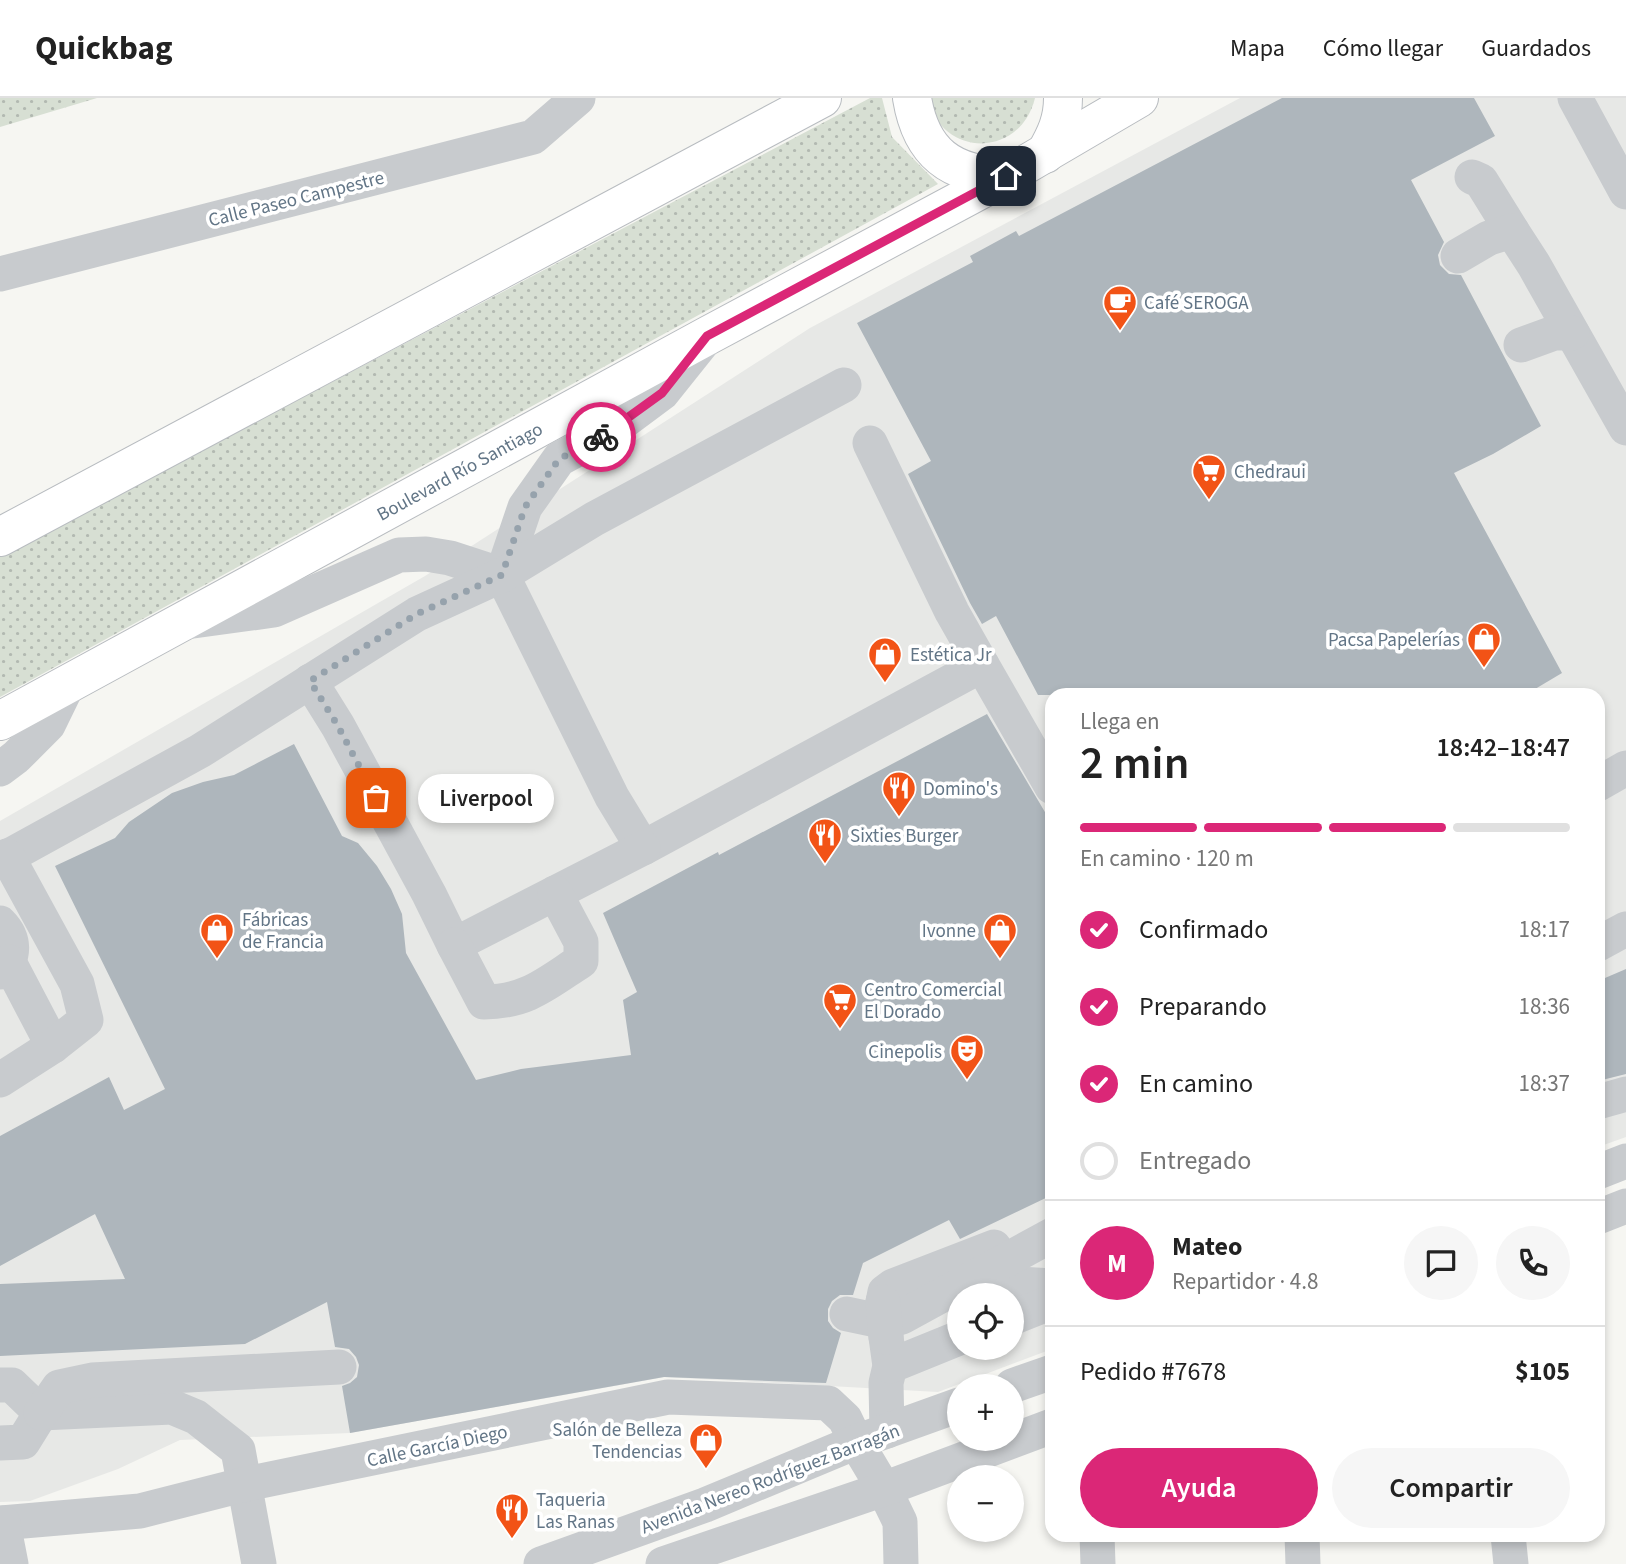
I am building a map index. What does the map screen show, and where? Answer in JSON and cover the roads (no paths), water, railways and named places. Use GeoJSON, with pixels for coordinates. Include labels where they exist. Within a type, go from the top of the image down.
{"type":"FeatureCollection","features":[{"type":"Feature","properties":{"kind":"main road"},"geometry":{"type":"LineString","coordinates":[[0,537],[822,98]]}},
{"type":"Feature","properties":{"kind":"main road"},"geometry":{"type":"LineString","coordinates":[[912,98],[915,120],[925,140],[940,158],[960,170],[983,176],[1006,176]]}},
{"type":"Feature","properties":{"kind":"main road"},"geometry":{"type":"LineString","coordinates":[[1045,154],[1057,134],[1063,112],[1063,98]]}},
{"type":"Feature","properties":{"kind":"main road","name":"Boulevard Río Santiago"},"geometry":{"type":"LineString","coordinates":[[0,721],[1006,176],[1139,98]]}},
{"type":"Feature","properties":{"kind":"street","name":"Calle Paseo Campestre"},"geometry":{"type":"LineString","coordinates":[[0,274],[533,137],[578,98]]}},
{"type":"Feature","properties":{"kind":"street"},"geometry":{"type":"LineString","coordinates":[[1576,98],[1626,192]]}},
{"type":"Feature","properties":{"kind":"street"},"geometry":{"type":"LineString","coordinates":[[1472,177],[1481,181],[1512,231],[1626,428]]}},
{"type":"Feature","properties":{"kind":"street"},"geometry":{"type":"LineString","coordinates":[[1458,256],[1489,238],[1512,231]]}},
{"type":"Feature","properties":{"kind":"street"},"geometry":{"type":"LineString","coordinates":[[1521,345],[1554,333],[1572,333]]}},
{"type":"Feature","properties":{"kind":"street"},"geometry":{"type":"LineString","coordinates":[[643,848],[612,797],[502,575],[525,507],[559,459],[611,431],[662,393],[707,336]]}},
{"type":"Feature","properties":{"kind":"street"},"geometry":{"type":"LineString","coordinates":[[3,1077],[52,1046],[86,1020],[77,984],[4,858],[200,751],[417,614],[502,575],[594,519],[844,385]]}},
{"type":"Feature","properties":{"kind":"street"},"geometry":{"type":"LineString","coordinates":[[870,443],[952,612],[1045,775]]}},
{"type":"Feature","properties":{"kind":"street"},"geometry":{"type":"LineString","coordinates":[[180,623],[274,610],[398,555],[426,554],[450,558],[502,575]]}},
{"type":"Feature","properties":{"kind":"street"},"geometry":{"type":"LineString","coordinates":[[454,946],[643,848],[982,665]]}},
{"type":"Feature","properties":{"kind":"street"},"geometry":{"type":"LineString","coordinates":[[310,681],[338,726],[484,1002],[506,1002],[535,992],[581,961],[581,942],[555,893]]}},
{"type":"Feature","properties":{"kind":"street"},"geometry":{"type":"LineString","coordinates":[[0,769],[48,725],[68,684]]}},
{"type":"Feature","properties":{"kind":"street"},"geometry":{"type":"LineString","coordinates":[[1605,780],[1626,768]]}},
{"type":"Feature","properties":{"kind":"street"},"geometry":{"type":"LineString","coordinates":[[0,923],[12,942],[5,967],[52,1046]]}},
{"type":"Feature","properties":{"kind":"street"},"geometry":{"type":"LineString","coordinates":[[1605,940],[1626,929]]}},
{"type":"Feature","properties":{"kind":"street"},"geometry":{"type":"LineString","coordinates":[[1605,1100],[1626,1094]]}},
{"type":"Feature","properties":{"kind":"street"},"geometry":{"type":"LineString","coordinates":[[1605,1169],[1626,1161]]}},
{"type":"Feature","properties":{"kind":"street"},"geometry":{"type":"LineString","coordinates":[[1605,1214],[1626,1206]]}},
{"type":"Feature","properties":{"kind":"street"},"geometry":{"type":"LineString","coordinates":[[901,1564],[900,1522],[884,1489],[871,1437],[886,1383],[888,1352],[883,1302],[885,1292],[892,1286],[922,1273],[985,1249],[1045,1235]]}},
{"type":"Feature","properties":{"kind":"street"},"geometry":{"type":"LineString","coordinates":[[963,1283],[1045,1237]]}},
{"type":"Feature","properties":{"kind":"street"},"geometry":{"type":"LineString","coordinates":[[1024,1284],[1045,1286]]}},
{"type":"Feature","properties":{"kind":"street"},"geometry":{"type":"LineString","coordinates":[[947,1292],[902,1317],[885,1322],[844,1324],[859,1336],[899,1332],[947,1305]]}},
{"type":"Feature","properties":{"kind":"street"},"geometry":{"type":"LineString","coordinates":[[1024,1313],[1045,1305]]}},
{"type":"Feature","properties":{"kind":"street"},"geometry":{"type":"LineString","coordinates":[[888,1352],[947,1340]]}},
{"type":"Feature","properties":{"kind":"street"},"geometry":{"type":"LineString","coordinates":[[0,1444],[23,1443],[59,1387],[92,1380],[339,1367]]}},
{"type":"Feature","properties":{"kind":"street"},"geometry":{"type":"LineString","coordinates":[[1024,1382],[1045,1374]]}},
{"type":"Feature","properties":{"kind":"street"},"geometry":{"type":"LineString","coordinates":[[0,1385],[12,1385],[41,1413],[172,1407],[196,1417],[238,1450],[259,1564]]}},
{"type":"Feature","properties":{"kind":"street","name":"Calle García Diego"},"geometry":{"type":"LineString","coordinates":[[1,1523],[140,1511],[246,1484],[668,1397],[828,1403],[871,1437]]}},
{"type":"Feature","properties":{"kind":"street","name":"Avenida Nereo Rodríguez Barragán"},"geometry":{"type":"LineString","coordinates":[[541,1564],[705,1505],[871,1437],[947,1409]]}},
{"type":"Feature","properties":{"kind":"street"},"geometry":{"type":"LineString","coordinates":[[663,1564],[703,1556],[1045,1429]]}},
{"type":"Feature","properties":{"kind":"street"},"geometry":{"type":"LineString","coordinates":[[703,1556],[705,1505]]}},
{"type":"Feature","properties":{"kind":"street"},"geometry":{"type":"LineString","coordinates":[[1,1523],[11,1564]]}},
{"type":"Feature","properties":{"kind":"street"},"geometry":{"type":"LineString","coordinates":[[1097,1542],[1098,1564]]}},
{"type":"Feature","properties":{"kind":"street"},"geometry":{"type":"LineString","coordinates":[[1302,1542],[1303,1564]]}},
{"type":"Feature","properties":{"kind":"street"},"geometry":{"type":"LineString","coordinates":[[1509,1542],[1511,1564]]}},
{"type":"Feature","properties":{"kind":"place","name":"Café SEROGA"},"geometry":{"type":"Point","coordinates":[1120,332]}},
{"type":"Feature","properties":{"kind":"place","name":"Chedraui"},"geometry":{"type":"Point","coordinates":[1209,501]}},
{"type":"Feature","properties":{"kind":"place","name":"Pacsa Papelerías"},"geometry":{"type":"Point","coordinates":[1484,669]}},
{"type":"Feature","properties":{"kind":"place","name":"Estética Jr"},"geometry":{"type":"Point","coordinates":[885,684]}},
{"type":"Feature","properties":{"kind":"place","name":"Liverpool"},"geometry":{"type":"Point","coordinates":[376,798]}},
{"type":"Feature","properties":{"kind":"place","name":"Domino's"},"geometry":{"type":"Point","coordinates":[899,818]}},
{"type":"Feature","properties":{"kind":"place","name":"Sixties Burger"},"geometry":{"type":"Point","coordinates":[825,865]}},
{"type":"Feature","properties":{"kind":"place","name":"Fábricas de Francia"},"geometry":{"type":"Point","coordinates":[217,960]}},
{"type":"Feature","properties":{"kind":"place","name":"Ivonne"},"geometry":{"type":"Point","coordinates":[1000,960]}},
{"type":"Feature","properties":{"kind":"place","name":"Centro Comercial El Dorado"},"geometry":{"type":"Point","coordinates":[840,1030]}},
{"type":"Feature","properties":{"kind":"place","name":"Cinepolis"},"geometry":{"type":"Point","coordinates":[967,1081]}},
{"type":"Feature","properties":{"kind":"place","name":"Salón de Belleza Tendencias"},"geometry":{"type":"Point","coordinates":[706,1470]}},
{"type":"Feature","properties":{"kind":"place","name":"Taqueria Las Ranas"},"geometry":{"type":"Point","coordinates":[512,1540]}}]}
